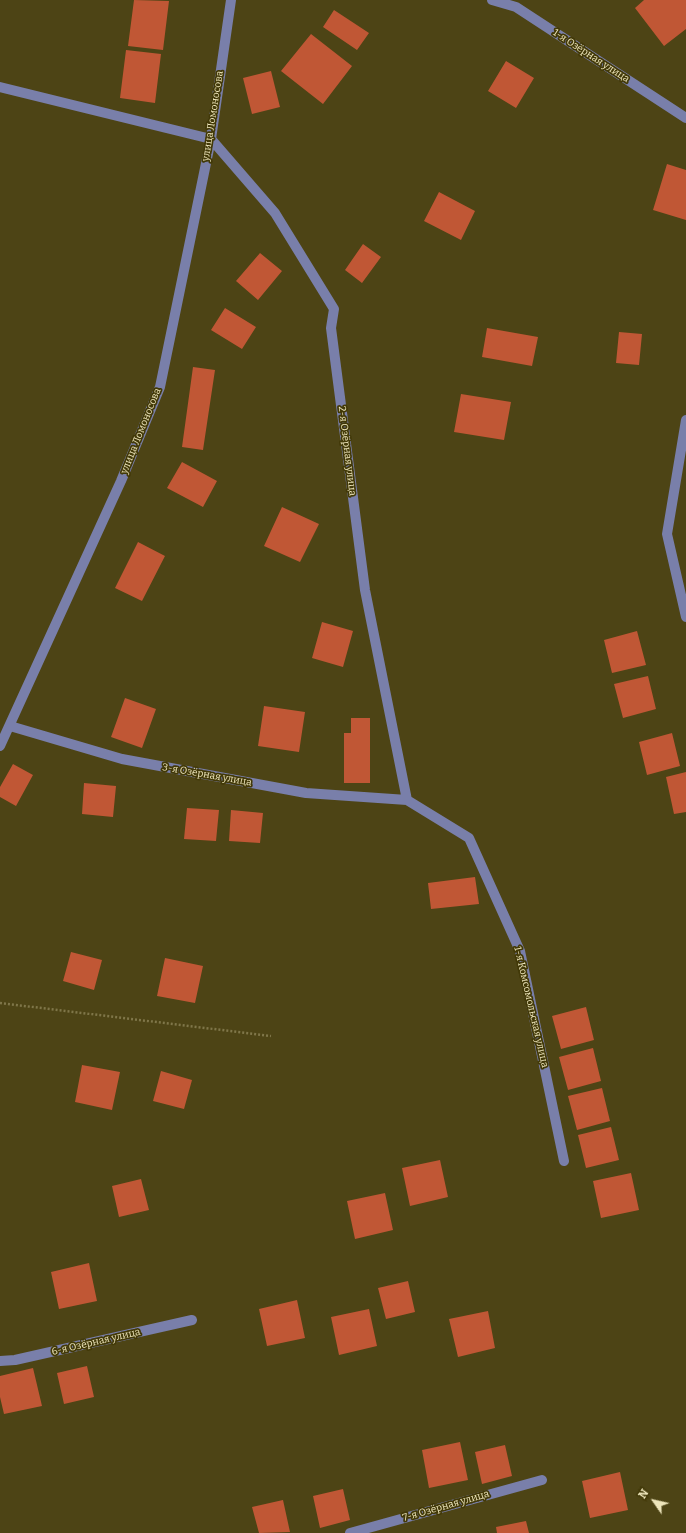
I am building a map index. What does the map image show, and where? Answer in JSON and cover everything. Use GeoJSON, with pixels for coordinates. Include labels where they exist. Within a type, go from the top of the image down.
{"type":"FeatureCollection","features":[{"type":"Feature","properties":{"kind":"street","name":"улица Ломоносова"},"geometry":{"type":"LineString","coordinates":[[0,746],[121,481],[160,387],[211,139],[231,0]]}},
{"type":"Feature","properties":{"kind":"street","name":"1-я Озёрная улица"},"geometry":{"type":"LineString","coordinates":[[492,0],[516,7],[686,118]]}},
{"type":"Feature","properties":{"kind":"street"},"geometry":{"type":"LineString","coordinates":[[0,87],[211,139]]}},
{"type":"Feature","properties":{"kind":"street","name":"2-я Озёрная улица"},"geometry":{"type":"LineString","coordinates":[[211,139],[275,213],[334,309],[331,328],[365,590],[407,800]]}},
{"type":"Feature","properties":{"kind":"street"},"geometry":{"type":"LineString","coordinates":[[686,420],[667,534],[686,617]]}},
{"type":"Feature","properties":{"kind":"street","name":"3-я Озёрная улица"},"geometry":{"type":"LineString","coordinates":[[10,726],[122,759],[306,793],[407,800]]}},
{"type":"Feature","properties":{"kind":"street","name":"1-я Комсомольская улица"},"geometry":{"type":"LineString","coordinates":[[407,800],[469,838],[520,951],[564,1161]]}},
{"type":"Feature","properties":{"kind":"street","name":"6-я Озёрная улица"},"geometry":{"type":"LineString","coordinates":[[0,1361],[15,1360],[192,1320]]}},
{"type":"Feature","properties":{"kind":"street","name":"7-я Озёрная улица"},"geometry":{"type":"LineString","coordinates":[[350,1533],[542,1480]]}},
{"type":"Feature","properties":{"kind":"path"},"geometry":{"type":"LineString","coordinates":[[0,1003],[271,1036]]}},
{"type":"Feature","properties":{"kind":"building"},"geometry":{"type":"Polygon","coordinates":[[[134,0],[169,1],[163,50],[128,46],[134,0]]]}},
{"type":"Feature","properties":{"kind":"building"},"geometry":{"type":"Polygon","coordinates":[[[644,0],[686,0],[686,29],[664,46],[635,8],[644,0]]]}},
{"type":"Feature","properties":{"kind":"building"},"geometry":{"type":"Polygon","coordinates":[[[334,10],[369,33],[357,50],[323,27],[334,10]]]}},
{"type":"Feature","properties":{"kind":"building"},"geometry":{"type":"Polygon","coordinates":[[[311,34],[352,66],[323,104],[281,71],[311,34]]]}},
{"type":"Feature","properties":{"kind":"building"},"geometry":{"type":"Polygon","coordinates":[[[126,50],[161,54],[155,103],[120,98],[126,50]]]}},
{"type":"Feature","properties":{"kind":"building"},"geometry":{"type":"Polygon","coordinates":[[[506,61],[534,78],[516,108],[488,91],[506,61]]]}},
{"type":"Feature","properties":{"kind":"building"},"geometry":{"type":"Polygon","coordinates":[[[271,71],[280,107],[252,114],[243,78],[271,71]]]}},
{"type":"Feature","properties":{"kind":"building"},"geometry":{"type":"Polygon","coordinates":[[[667,164],[686,170],[686,220],[653,210],[667,164]]]}},
{"type":"Feature","properties":{"kind":"building"},"geometry":{"type":"Polygon","coordinates":[[[439,192],[475,211],[461,240],[424,221],[439,192]]]}},
{"type":"Feature","properties":{"kind":"building"},"geometry":{"type":"Polygon","coordinates":[[[363,244],[381,257],[362,283],[345,270],[363,244]]]}},
{"type":"Feature","properties":{"kind":"building"},"geometry":{"type":"Polygon","coordinates":[[[260,253],[282,271],[258,300],[236,281],[260,253]]]}},
{"type":"Feature","properties":{"kind":"building"},"geometry":{"type":"Polygon","coordinates":[[[225,308],[256,327],[242,349],[211,330],[225,308]]]}},
{"type":"Feature","properties":{"kind":"building"},"geometry":{"type":"Polygon","coordinates":[[[487,328],[538,337],[532,366],[482,357],[487,328]]]}},
{"type":"Feature","properties":{"kind":"building"},"geometry":{"type":"Polygon","coordinates":[[[619,332],[642,334],[639,365],[616,363],[619,332]]]}},
{"type":"Feature","properties":{"kind":"building"},"geometry":{"type":"Polygon","coordinates":[[[193,367],[215,370],[203,450],[182,447],[193,367]]]}},
{"type":"Feature","properties":{"kind":"building"},"geometry":{"type":"Polygon","coordinates":[[[461,394],[511,402],[504,440],[454,432],[461,394]]]}},
{"type":"Feature","properties":{"kind":"building"},"geometry":{"type":"Polygon","coordinates":[[[182,462],[217,481],[203,507],[167,488],[182,462]]]}},
{"type":"Feature","properties":{"kind":"building"},"geometry":{"type":"Polygon","coordinates":[[[282,507],[319,524],[300,562],[264,546],[282,507]]]}},
{"type":"Feature","properties":{"kind":"building"},"geometry":{"type":"Polygon","coordinates":[[[138,542],[165,556],[142,601],[115,588],[138,542]]]}},
{"type":"Feature","properties":{"kind":"building"},"geometry":{"type":"Polygon","coordinates":[[[322,622],[353,631],[343,667],[312,658],[322,622]]]}},
{"type":"Feature","properties":{"kind":"building"},"geometry":{"type":"Polygon","coordinates":[[[637,631],[646,665],[612,673],[604,640],[637,631]]]}},
{"type":"Feature","properties":{"kind":"building"},"geometry":{"type":"Polygon","coordinates":[[[648,676],[656,709],[623,718],[614,684],[648,676]]]}},
{"type":"Feature","properties":{"kind":"building"},"geometry":{"type":"Polygon","coordinates":[[[125,698],[156,709],[142,748],[111,737],[125,698]]]}},
{"type":"Feature","properties":{"kind":"building"},"geometry":{"type":"Polygon","coordinates":[[[264,706],[305,712],[299,752],[258,746],[264,706]]]}},
{"type":"Feature","properties":{"kind":"building"},"geometry":{"type":"Polygon","coordinates":[[[351,718],[370,718],[370,783],[344,783],[344,733],[351,733],[351,718]]]}},
{"type":"Feature","properties":{"kind":"building"},"geometry":{"type":"Polygon","coordinates":[[[672,733],[680,766],[647,775],[639,742],[672,733]]]}},
{"type":"Feature","properties":{"kind":"building"},"geometry":{"type":"Polygon","coordinates":[[[13,764],[33,775],[16,806],[0,797],[0,787],[13,764]]]}},
{"type":"Feature","properties":{"kind":"building"},"geometry":{"type":"Polygon","coordinates":[[[686,772],[686,812],[674,814],[666,777],[686,772]]]}},
{"type":"Feature","properties":{"kind":"building"},"geometry":{"type":"Polygon","coordinates":[[[84,783],[116,786],[113,817],[82,814],[84,783]]]}},
{"type":"Feature","properties":{"kind":"building"},"geometry":{"type":"Polygon","coordinates":[[[187,808],[219,810],[216,841],[184,839],[187,808]]]}},
{"type":"Feature","properties":{"kind":"building"},"geometry":{"type":"Polygon","coordinates":[[[231,810],[263,813],[260,843],[229,841],[231,810]]]}},
{"type":"Feature","properties":{"kind":"building"},"geometry":{"type":"Polygon","coordinates":[[[475,877],[479,904],[431,909],[428,883],[475,877]]]}},
{"type":"Feature","properties":{"kind":"building"},"geometry":{"type":"Polygon","coordinates":[[[71,952],[102,960],[94,990],[63,981],[71,952]]]}},
{"type":"Feature","properties":{"kind":"building"},"geometry":{"type":"Polygon","coordinates":[[[165,958],[203,966],[195,1003],[157,996],[165,958]]]}},
{"type":"Feature","properties":{"kind":"building"},"geometry":{"type":"Polygon","coordinates":[[[586,1007],[594,1040],[561,1049],[552,1016],[586,1007]]]}},
{"type":"Feature","properties":{"kind":"building"},"geometry":{"type":"Polygon","coordinates":[[[593,1048],[601,1081],[568,1090],[559,1057],[593,1048]]]}},
{"type":"Feature","properties":{"kind":"building"},"geometry":{"type":"Polygon","coordinates":[[[82,1065],[120,1072],[112,1110],[75,1102],[82,1065]]]}},
{"type":"Feature","properties":{"kind":"building"},"geometry":{"type":"Polygon","coordinates":[[[161,1071],[192,1080],[184,1109],[153,1101],[161,1071]]]}},
{"type":"Feature","properties":{"kind":"building"},"geometry":{"type":"Polygon","coordinates":[[[602,1088],[610,1121],[577,1130],[568,1096],[602,1088]]]}},
{"type":"Feature","properties":{"kind":"building"},"geometry":{"type":"Polygon","coordinates":[[[611,1127],[619,1160],[586,1168],[578,1135],[611,1127]]]}},
{"type":"Feature","properties":{"kind":"building"},"geometry":{"type":"Polygon","coordinates":[[[440,1160],[448,1197],[410,1206],[402,1168],[440,1160]]]}},
{"type":"Feature","properties":{"kind":"building"},"geometry":{"type":"Polygon","coordinates":[[[631,1173],[639,1210],[601,1218],[593,1181],[631,1173]]]}},
{"type":"Feature","properties":{"kind":"building"},"geometry":{"type":"Polygon","coordinates":[[[141,1179],[149,1210],[119,1217],[112,1186],[141,1179]]]}},
{"type":"Feature","properties":{"kind":"building"},"geometry":{"type":"Polygon","coordinates":[[[385,1193],[393,1230],[355,1239],[347,1201],[385,1193]]]}},
{"type":"Feature","properties":{"kind":"building"},"geometry":{"type":"Polygon","coordinates":[[[89,1263],[97,1301],[59,1309],[51,1272],[89,1263]]]}},
{"type":"Feature","properties":{"kind":"building"},"geometry":{"type":"Polygon","coordinates":[[[408,1281],[415,1312],[386,1319],[378,1288],[408,1281]]]}},
{"type":"Feature","properties":{"kind":"building"},"geometry":{"type":"Polygon","coordinates":[[[297,1300],[305,1338],[267,1346],[259,1309],[297,1300]]]}},
{"type":"Feature","properties":{"kind":"building"},"geometry":{"type":"Polygon","coordinates":[[[369,1309],[377,1346],[339,1355],[331,1317],[369,1309]]]}},
{"type":"Feature","properties":{"kind":"building"},"geometry":{"type":"Polygon","coordinates":[[[488,1311],[495,1348],[458,1357],[449,1319],[488,1311]]]}},
{"type":"Feature","properties":{"kind":"building"},"geometry":{"type":"Polygon","coordinates":[[[87,1366],[94,1397],[64,1404],[57,1373],[87,1366]]]}},
{"type":"Feature","properties":{"kind":"building"},"geometry":{"type":"Polygon","coordinates":[[[33,1368],[42,1406],[4,1414],[0,1397],[0,1376],[33,1368]]]}},
{"type":"Feature","properties":{"kind":"building"},"geometry":{"type":"Polygon","coordinates":[[[460,1442],[468,1480],[429,1488],[422,1450],[460,1442]]]}},
{"type":"Feature","properties":{"kind":"building"},"geometry":{"type":"Polygon","coordinates":[[[505,1445],[512,1476],[482,1484],[475,1452],[505,1445]]]}},
{"type":"Feature","properties":{"kind":"building"},"geometry":{"type":"Polygon","coordinates":[[[620,1472],[628,1510],[590,1518],[582,1481],[620,1472]]]}},
{"type":"Feature","properties":{"kind":"building"},"geometry":{"type":"Polygon","coordinates":[[[343,1489],[350,1520],[320,1528],[313,1496],[343,1489]]]}},
{"type":"Feature","properties":{"kind":"building"},"geometry":{"type":"Polygon","coordinates":[[[283,1500],[290,1532],[259,1533],[252,1507],[283,1500]]]}},
{"type":"Feature","properties":{"kind":"building"},"geometry":{"type":"Polygon","coordinates":[[[526,1521],[529,1533],[497,1533],[496,1527],[526,1521]]]}}]}
